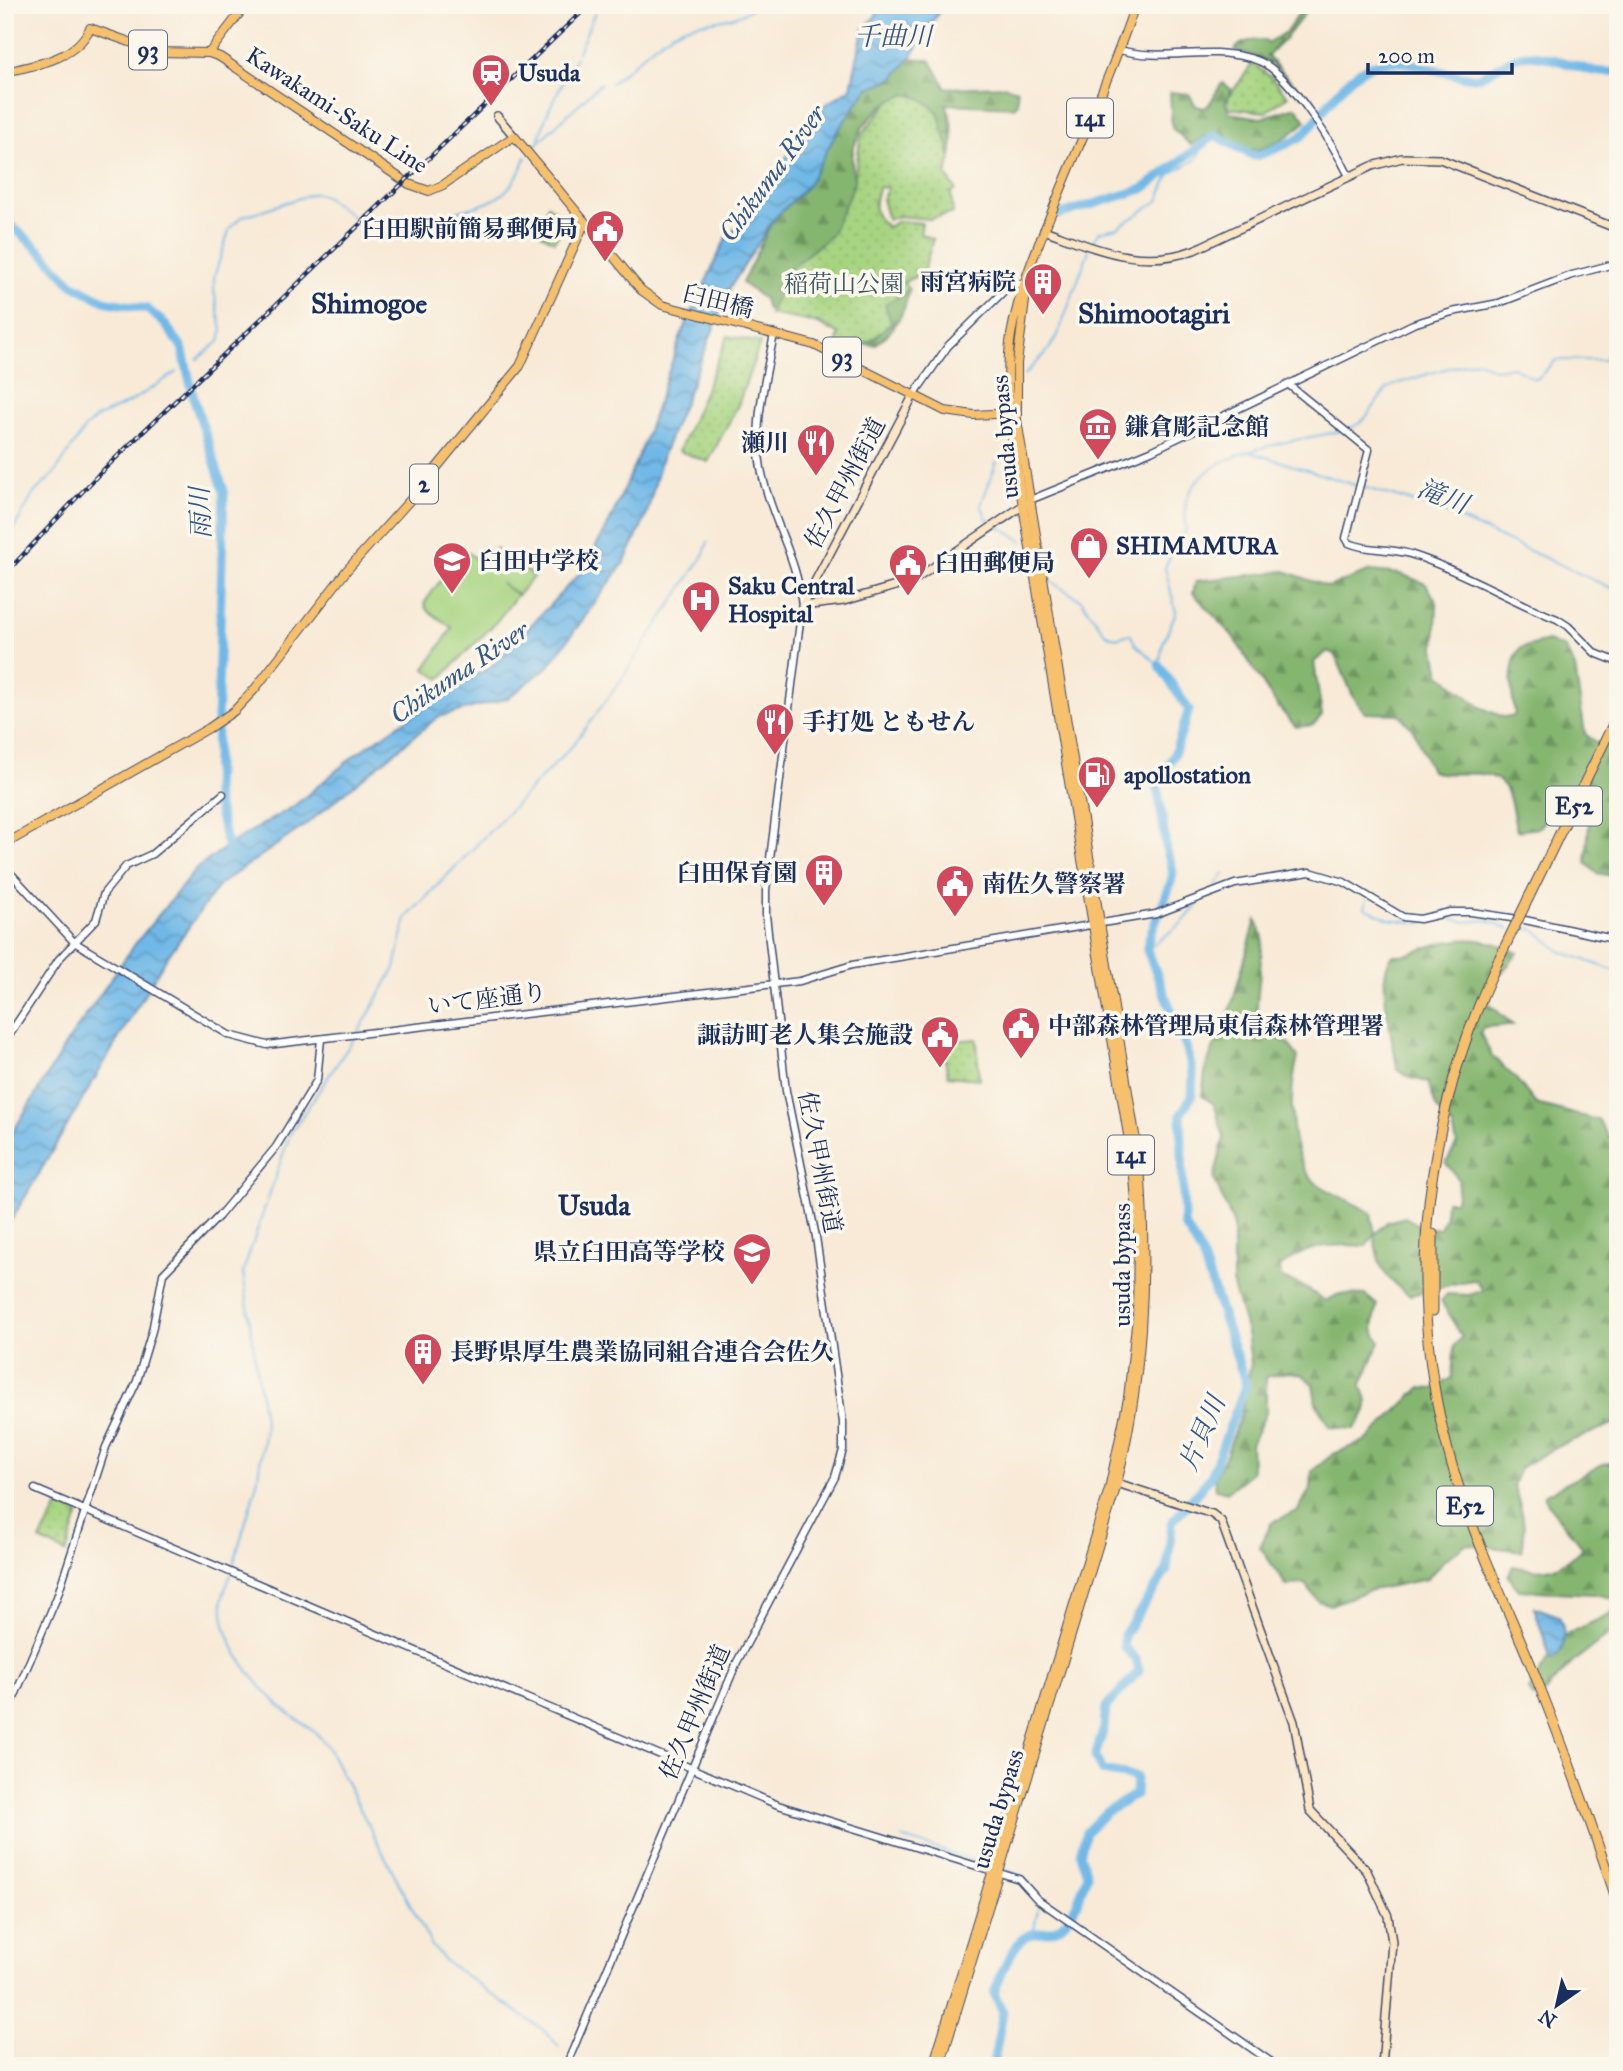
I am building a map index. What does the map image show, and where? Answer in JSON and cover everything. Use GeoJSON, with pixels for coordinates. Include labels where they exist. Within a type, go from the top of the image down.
{"type":"FeatureCollection","features":[{"type":"Feature","properties":{"kind":"highway","name":"E52"},"geometry":{"type":"LineString","coordinates":[[1618,714],[1497,962],[1467,1030],[1450,1087],[1435,1154],[1426,1250],[1428,1332],[1443,1428],[1470,1518],[1555,1723],[1618,1904]]}},
{"type":"Feature","properties":{"kind":"highway","name":"E52"},"geometry":{"type":"LineString","coordinates":[[1450,1087],[1437,1175],[1432,1250],[1435,1342],[1448,1426],[1474,1516],[1560,1721],[1618,1887]]}},
{"type":"Feature","properties":{"kind":"main road","name":"Kawakami-Saku Line"},"geometry":{"type":"LineString","coordinates":[[246,5],[209,53],[253,78],[409,184],[423,190],[434,190],[443,186],[514,136]]}},
{"type":"Feature","properties":{"kind":"main road","name":"141"},"geometry":{"type":"LineString","coordinates":[[1044,230],[1120,50],[1135,5]]}},
{"type":"Feature","properties":{"kind":"main road","name":"93"},"geometry":{"type":"LineString","coordinates":[[5,72],[63,55],[85,37],[90,28],[158,52],[209,53]]}},
{"type":"Feature","properties":{"kind":"main road"},"geometry":{"type":"LineString","coordinates":[[497,116],[585,222]]}},
{"type":"Feature","properties":{"kind":"main road"},"geometry":{"type":"LineString","coordinates":[[1044,230],[1118,256],[1164,259],[1194,250],[1349,176],[1394,159],[1440,159],[1618,229]]}},
{"type":"Feature","properties":{"kind":"main road","name":"臼田橋"},"geometry":{"type":"LineString","coordinates":[[585,222],[641,290],[662,305],[769,333]]}},
{"type":"Feature","properties":{"kind":"main road","name":"2"},"geometry":{"type":"LineString","coordinates":[[5,844],[224,719],[254,690],[347,570],[409,501],[520,366],[585,222]]}},
{"type":"Feature","properties":{"kind":"main road","name":"usuda bypass"},"geometry":{"type":"LineString","coordinates":[[940,2066],[1114,1482],[1138,1315],[1138,1226],[1126,1119],[1097,924],[1013,413],[1010,346],[1044,230]]}},
{"type":"Feature","properties":{"kind":"main road","name":"93"},"geometry":{"type":"LineString","coordinates":[[769,333],[831,352],[913,396],[958,414],[1013,413]]}},
{"type":"Feature","properties":{"kind":"main road","name":"佐久甲州街道"},"geometry":{"type":"LineString","coordinates":[[802,606],[913,396]]}},
{"type":"Feature","properties":{"kind":"main road"},"geometry":{"type":"LineString","coordinates":[[802,606],[819,606],[854,599],[913,582],[1026,503]]}},
{"type":"Feature","properties":{"kind":"main road"},"geometry":{"type":"LineString","coordinates":[[1114,1482],[1212,1514],[1225,1528],[1294,1722],[1312,1814],[1365,1867],[1388,1916],[1392,1939],[1382,2066]]}},
{"type":"Feature","properties":{"kind":"main road","name":"usuda bypass"},"geometry":{"type":"LineString","coordinates":[[933,2066],[996,1872]]}},
{"type":"Feature","properties":{"kind":"street"},"geometry":{"type":"LineString","coordinates":[[1120,50],[1143,55],[1217,53],[1253,58],[1279,75],[1321,129],[1349,176]]}},
{"type":"Feature","properties":{"kind":"street"},"geometry":{"type":"LineString","coordinates":[[1026,503],[1151,451],[1423,320],[1499,303],[1572,275],[1618,263]]}},
{"type":"Feature","properties":{"kind":"street","name":"佐久甲州街道"},"geometry":{"type":"LineString","coordinates":[[913,396],[953,341],[1011,284],[1026,284]]}},
{"type":"Feature","properties":{"kind":"street"},"geometry":{"type":"LineString","coordinates":[[769,333],[758,413],[761,466],[767,492],[797,573],[802,606]]}},
{"type":"Feature","properties":{"kind":"street"},"geometry":{"type":"LineString","coordinates":[[1289,385],[1370,453],[1347,532],[1349,543],[1364,548],[1396,550],[1426,559],[1557,619],[1569,626],[1595,653],[1618,662]]}},
{"type":"Feature","properties":{"kind":"street","name":"佐久甲州街道"},"geometry":{"type":"LineString","coordinates":[[566,2066],[747,1640],[835,1477],[843,1450],[843,1422],[816,1237],[786,1091],[766,890],[802,606]]}},
{"type":"Feature","properties":{"kind":"street"},"geometry":{"type":"LineString","coordinates":[[5,1041],[59,959],[96,920],[104,893],[126,866],[152,854],[223,794]]}},
{"type":"Feature","properties":{"kind":"street"},"geometry":{"type":"LineString","coordinates":[[5,867],[74,942]]}},
{"type":"Feature","properties":{"kind":"street","name":"いて座通り"},"geometry":{"type":"LineString","coordinates":[[74,942],[209,1024],[249,1042],[267,1045],[810,979],[852,965],[1156,914],[1235,884],[1315,873],[1344,882],[1403,917],[1420,919],[1450,912],[1471,912],[1618,940]]}},
{"type":"Feature","properties":{"kind":"street"},"geometry":{"type":"LineString","coordinates":[[5,1719],[57,1597],[106,1447],[139,1375],[165,1269],[219,1216],[276,1147],[317,1080],[321,1039]]}},
{"type":"Feature","properties":{"kind":"street"},"geometry":{"type":"LineString","coordinates":[[35,1489],[778,1805],[1021,1881],[1037,1899],[1277,2066]]}},
{"type":"Feature","properties":{"kind":"green space"},"geometry":{"type":"Polygon","coordinates":[[[1304,5],[1311,5],[1285,39],[1267,56],[1302,93],[1300,95],[1272,65],[1235,50],[1248,41],[1265,40],[1268,43],[1287,31],[1304,5]]]}},
{"type":"Feature","properties":{"kind":"green space"},"geometry":{"type":"Polygon","coordinates":[[[910,58],[930,60],[946,88],[1005,86],[1017,90],[1018,103],[1014,107],[946,104],[953,142],[950,161],[942,178],[900,104],[883,105],[863,127],[853,151],[853,171],[858,190],[880,226],[923,273],[903,282],[909,290],[902,314],[894,327],[875,345],[837,342],[839,334],[818,324],[767,310],[764,299],[742,283],[773,220],[808,185],[837,132],[867,89],[894,78],[910,58]]]}},
{"type":"Feature","properties":{"kind":"green space"},"geometry":{"type":"Polygon","coordinates":[[[1252,64],[1270,76],[1288,96],[1266,112],[1229,108],[1228,98],[1252,64]]]}},
{"type":"Feature","properties":{"kind":"green space"},"geometry":{"type":"Polygon","coordinates":[[[1223,83],[1231,89],[1225,103],[1230,113],[1261,118],[1296,107],[1306,121],[1277,142],[1259,149],[1243,148],[1225,135],[1205,136],[1191,145],[1172,128],[1170,92],[1189,94],[1196,106],[1205,108],[1223,83]]]}},
{"type":"Feature","properties":{"kind":"green space","name":"稲荷山公園"},"geometry":{"type":"Polygon","coordinates":[[[907,94],[922,99],[938,112],[951,158],[946,175],[956,190],[951,193],[953,213],[930,219],[898,216],[888,220],[882,199],[888,188],[879,187],[875,209],[883,223],[888,227],[898,221],[922,223],[920,234],[933,239],[923,273],[903,282],[909,290],[885,304],[891,322],[867,342],[837,346],[839,334],[819,323],[769,314],[791,268],[831,235],[853,187],[861,135],[889,101],[907,94]]]}},
{"type":"Feature","properties":{"kind":"green space"},"geometry":{"type":"Polygon","coordinates":[[[548,205],[564,218],[562,229],[554,241],[538,232],[548,205]]]}},
{"type":"Feature","properties":{"kind":"green space"},"geometry":{"type":"Polygon","coordinates":[[[728,336],[760,343],[738,405],[708,462],[679,451],[728,336]]]}},
{"type":"Feature","properties":{"kind":"green space"},"geometry":{"type":"Polygon","coordinates":[[[496,548],[534,576],[518,595],[501,583],[517,595],[496,622],[440,679],[425,669],[452,628],[426,609],[425,602],[463,549],[484,565],[496,548]]]}},
{"type":"Feature","properties":{"kind":"green space"},"geometry":{"type":"Polygon","coordinates":[[[1285,571],[1328,587],[1371,571],[1401,574],[1426,584],[1437,602],[1435,649],[1440,674],[1480,707],[1503,717],[1512,717],[1515,713],[1512,671],[1520,648],[1548,641],[1565,648],[1575,668],[1585,734],[1596,742],[1618,747],[1618,877],[1597,873],[1586,863],[1590,810],[1572,803],[1551,813],[1538,828],[1517,831],[1511,802],[1505,787],[1498,780],[1481,774],[1431,771],[1414,731],[1399,714],[1365,713],[1353,696],[1335,654],[1328,651],[1314,662],[1322,715],[1313,725],[1296,727],[1278,707],[1232,635],[1193,593],[1196,581],[1285,571]]]}},
{"type":"Feature","properties":{"kind":"green space"},"geometry":{"type":"Polygon","coordinates":[[[1256,920],[1263,937],[1257,1004],[1261,1030],[1288,1043],[1298,1057],[1292,1104],[1299,1156],[1314,1181],[1371,1213],[1375,1234],[1387,1222],[1405,1217],[1424,1228],[1440,1228],[1445,1217],[1446,1201],[1456,1201],[1459,1180],[1446,1163],[1457,1144],[1453,1127],[1436,1107],[1428,1082],[1411,1078],[1397,1070],[1385,993],[1387,964],[1393,955],[1408,954],[1465,939],[1487,941],[1518,953],[1495,982],[1489,1004],[1513,1025],[1484,1027],[1480,1033],[1492,1056],[1517,1080],[1536,1104],[1598,1120],[1609,1137],[1618,1138],[1618,1260],[1609,1266],[1607,1274],[1618,1281],[1618,1422],[1556,1447],[1520,1468],[1513,1485],[1523,1517],[1522,1551],[1466,1544],[1443,1561],[1427,1579],[1367,1591],[1330,1605],[1318,1601],[1305,1584],[1286,1585],[1260,1547],[1272,1522],[1298,1511],[1311,1487],[1312,1471],[1333,1454],[1367,1440],[1420,1388],[1433,1389],[1452,1378],[1454,1346],[1462,1337],[1441,1301],[1447,1294],[1469,1295],[1483,1290],[1475,1280],[1409,1295],[1383,1270],[1374,1235],[1366,1246],[1320,1247],[1291,1259],[1280,1267],[1281,1278],[1299,1284],[1326,1301],[1339,1294],[1365,1295],[1377,1305],[1373,1329],[1380,1342],[1361,1386],[1366,1398],[1366,1408],[1354,1429],[1330,1427],[1316,1403],[1313,1384],[1303,1375],[1289,1372],[1266,1377],[1266,1413],[1251,1444],[1252,1472],[1227,1492],[1216,1489],[1214,1477],[1225,1458],[1241,1414],[1251,1363],[1247,1333],[1233,1286],[1233,1223],[1214,1179],[1224,1137],[1214,1104],[1202,1096],[1206,1066],[1230,1010],[1256,920]]]}},
{"type":"Feature","properties":{"kind":"green space"},"geometry":{"type":"Polygon","coordinates":[[[977,1039],[979,1079],[948,1076],[942,1042],[977,1039]]]}},
{"type":"Feature","properties":{"kind":"green space"},"geometry":{"type":"Polygon","coordinates":[[[1618,1462],[1618,1599],[1594,1594],[1519,1590],[1508,1576],[1513,1566],[1534,1570],[1551,1568],[1583,1548],[1549,1506],[1544,1495],[1603,1464],[1618,1462]]]}},
{"type":"Feature","properties":{"kind":"green space"},"geometry":{"type":"Polygon","coordinates":[[[59,1505],[79,1513],[66,1553],[40,1540],[59,1505]]]}},
{"type":"Feature","properties":{"kind":"green space"},"geometry":{"type":"Polygon","coordinates":[[[1618,1603],[1618,1627],[1574,1661],[1539,1698],[1533,1698],[1529,1690],[1561,1637],[1610,1614],[1618,1603]]]}},
{"type":"Feature","properties":{"kind":"water","name":"千曲川"},"geometry":{"type":"Polygon","coordinates":[[[885,5],[943,5],[914,53],[894,78],[867,89],[837,132],[808,185],[773,220],[730,288],[662,457],[646,517],[624,563],[548,667],[508,698],[438,717],[304,826],[219,885],[163,963],[5,1231],[5,1145],[66,1044],[135,944],[196,869],[231,843],[294,806],[356,754],[494,664],[582,571],[610,521],[643,445],[682,333],[726,238],[756,207],[771,178],[825,105],[851,88],[863,30],[885,5]]]}},
{"type":"Feature","properties":{"kind":"water"},"geometry":{"type":"Polygon","coordinates":[[[1534,1607],[1559,1616],[1561,1621],[1563,1646],[1551,1660],[1534,1607]]]}},
{"type":"Feature","properties":{"kind":"waterway"},"geometry":{"type":"LineString","coordinates":[[578,52],[598,5]]}},
{"type":"Feature","properties":{"kind":"waterway"},"geometry":{"type":"LineString","coordinates":[[611,83],[653,47],[680,29],[738,16],[756,5]]}},
{"type":"Feature","properties":{"kind":"waterway"},"geometry":{"type":"LineString","coordinates":[[1058,215],[1143,189],[1215,135],[1254,156],[1287,144],[1303,135],[1349,80],[1372,65],[1385,62],[1408,63],[1475,78],[1516,57],[1531,55],[1598,72],[1618,71]]}},
{"type":"Feature","properties":{"kind":"waterway"},"geometry":{"type":"LineString","coordinates":[[539,138],[549,109],[576,57]]}},
{"type":"Feature","properties":{"kind":"waterway"},"geometry":{"type":"LineString","coordinates":[[531,149],[601,83]]}},
{"type":"Feature","properties":{"kind":"waterway"},"geometry":{"type":"LineString","coordinates":[[1091,244],[1099,232],[1117,228],[1158,201],[1169,175],[1195,160],[1207,142]]}},
{"type":"Feature","properties":{"kind":"waterway"},"geometry":{"type":"LineString","coordinates":[[451,213],[498,197],[513,182],[526,157]]}},
{"type":"Feature","properties":{"kind":"waterway"},"geometry":{"type":"LineString","coordinates":[[198,359],[220,341],[222,330],[214,277],[230,228],[241,217],[315,193],[326,197],[370,230],[444,214]]}},
{"type":"Feature","properties":{"kind":"waterway","name":"雨川"},"geometry":{"type":"LineString","coordinates":[[5,220],[43,253],[72,284],[104,301],[147,309],[164,323],[182,347],[194,399],[224,491],[215,794],[229,854]]}},
{"type":"Feature","properties":{"kind":"waterway"},"geometry":{"type":"LineString","coordinates":[[1024,375],[1047,352],[1057,337],[1089,250]]}},
{"type":"Feature","properties":{"kind":"waterway"},"geometry":{"type":"LineString","coordinates":[[1346,429],[1360,423],[1387,389],[1431,373],[1479,361],[1493,369],[1514,367],[1536,380],[1556,360],[1606,360],[1607,353],[1618,347]]}},
{"type":"Feature","properties":{"kind":"waterway"},"geometry":{"type":"LineString","coordinates":[[5,544],[34,493],[54,474],[85,428],[96,418],[130,402],[177,372]]}},
{"type":"Feature","properties":{"kind":"waterway"},"geometry":{"type":"LineString","coordinates":[[1048,575],[1052,582],[1081,600],[1106,634],[1116,638],[1130,634],[1136,645],[1159,665],[1163,643],[1176,612],[1165,568],[1184,535],[1187,498],[1197,481],[1213,468],[1254,450],[1340,431]]}},
{"type":"Feature","properties":{"kind":"waterway","name":"滝川"},"geometry":{"type":"LineString","coordinates":[[1250,452],[1358,486]]}},
{"type":"Feature","properties":{"kind":"waterway"},"geometry":{"type":"LineString","coordinates":[[992,522],[987,519],[981,505],[997,461]]}},
{"type":"Feature","properties":{"kind":"waterway","name":"滝川"},"geometry":{"type":"LineString","coordinates":[[1363,487],[1439,510],[1618,591]]}},
{"type":"Feature","properties":{"kind":"waterway"},"geometry":{"type":"LineString","coordinates":[[997,525],[1022,541]]}},
{"type":"Feature","properties":{"kind":"waterway"},"geometry":{"type":"LineString","coordinates":[[358,1033],[395,968],[406,918],[573,745],[619,683],[703,556],[708,542]]}},
{"type":"Feature","properties":{"kind":"waterway","name":"片貝川"},"geometry":{"type":"LineString","coordinates":[[993,2066],[1003,2012],[994,1993],[1009,1958],[1026,1936],[1054,1930],[1066,1921],[1087,1874],[1080,1854],[1086,1832],[1106,1812],[1135,1795],[1136,1777],[1102,1771],[1095,1756],[1104,1728],[1106,1707],[1139,1671],[1136,1659],[1124,1647],[1124,1635],[1167,1570],[1172,1522],[1210,1478],[1246,1384],[1201,1253],[1184,1224],[1181,1114],[1192,1096],[1193,1075],[1187,1049],[1147,950],[1173,874],[1157,786],[1174,755],[1189,710],[1159,665]]}},
{"type":"Feature","properties":{"kind":"waterway"},"geometry":{"type":"LineString","coordinates":[[5,774],[11,769]]}},
{"type":"Feature","properties":{"kind":"waterway"},"geometry":{"type":"LineString","coordinates":[[1216,885],[1224,874]]}},
{"type":"Feature","properties":{"kind":"waterway"},"geometry":{"type":"LineString","coordinates":[[1367,899],[1365,908],[1389,919],[1421,923],[1444,917],[1464,922],[1487,920],[1510,929]]}},
{"type":"Feature","properties":{"kind":"waterway"},"geometry":{"type":"LineString","coordinates":[[1147,950],[1182,923],[1197,906]]}},
{"type":"Feature","properties":{"kind":"waterway"},"geometry":{"type":"LineString","coordinates":[[1515,930],[1534,929],[1560,951],[1618,972]]}},
{"type":"Feature","properties":{"kind":"waterway"},"geometry":{"type":"LineString","coordinates":[[232,1569],[257,1483],[265,1427],[243,1272],[290,1134],[355,1037]]}},
{"type":"Feature","properties":{"kind":"waterway"},"geometry":{"type":"LineString","coordinates":[[231,1574],[223,1597],[223,1616],[234,1648],[243,1664],[266,1692],[327,1746],[432,1946],[445,1961],[546,2032],[559,2047]]}},
{"type":"Feature","properties":{"kind":"waterway"},"geometry":{"type":"LineString","coordinates":[[902,1838],[991,1866]]}},
{"type":"Feature","properties":{"kind":"waterway"},"geometry":{"type":"LineString","coordinates":[[1003,1869],[1024,1877],[1037,1894]]}},
{"type":"Feature","properties":{"kind":"waterway"},"geometry":{"type":"LineString","coordinates":[[1033,1934],[1039,1903]]}},
{"type":"Feature","properties":{"kind":"railway"},"geometry":{"type":"LineString","coordinates":[[5,574],[98,475],[589,5]]}},
{"type":"Feature","properties":{"kind":"place","name":"Usuda"},"geometry":{"type":"Point","coordinates":[491,107]}},
{"type":"Feature","properties":{"kind":"place","name":"臼田駅前簡易郵便局"},"geometry":{"type":"Point","coordinates":[605,263]}},
{"type":"Feature","properties":{"kind":"place","name":"雨宮病院"},"geometry":{"type":"Point","coordinates":[1043,316]}},
{"type":"Feature","properties":{"kind":"place","name":"鎌倉彫記念館"},"geometry":{"type":"Point","coordinates":[1098,461]}},
{"type":"Feature","properties":{"kind":"place","name":"瀬川"},"geometry":{"type":"Point","coordinates":[816,477]}},
{"type":"Feature","properties":{"kind":"place","name":"SHIMAMURA"},"geometry":{"type":"Point","coordinates":[1089,580]}},
{"type":"Feature","properties":{"kind":"place","name":"臼田中学校"},"geometry":{"type":"Point","coordinates":[452,595]}},
{"type":"Feature","properties":{"kind":"place","name":"臼田郵便局"},"geometry":{"type":"Point","coordinates":[908,597]}},
{"type":"Feature","properties":{"kind":"place","name":"Saku Central Hospital"},"geometry":{"type":"Point","coordinates":[701,634]}},
{"type":"Feature","properties":{"kind":"place","name":"手打処 ともせん"},"geometry":{"type":"Point","coordinates":[775,756]}},
{"type":"Feature","properties":{"kind":"place","name":"apollostation"},"geometry":{"type":"Point","coordinates":[1097,809]}},
{"type":"Feature","properties":{"kind":"place","name":"臼田保育園"},"geometry":{"type":"Point","coordinates":[824,907]}},
{"type":"Feature","properties":{"kind":"place","name":"南佐久警察署"},"geometry":{"type":"Point","coordinates":[955,918]}},
{"type":"Feature","properties":{"kind":"place","name":"中部森林管理局東信森林管理署"},"geometry":{"type":"Point","coordinates":[1021,1060]}},
{"type":"Feature","properties":{"kind":"place","name":"諏訪町老人集会施設"},"geometry":{"type":"Point","coordinates":[940,1069]}},
{"type":"Feature","properties":{"kind":"place","name":"県立臼田高等学校"},"geometry":{"type":"Point","coordinates":[752,1286]}},
{"type":"Feature","properties":{"kind":"place","name":"長野県厚生農業協同組合連合会佐久"},"geometry":{"type":"Point","coordinates":[423,1386]}},
{"type":"Feature","properties":{"kind":"district","name":"Shimogoe"},"geometry":{"type":"Point","coordinates":[369,303]}},
{"type":"Feature","properties":{"kind":"district","name":"Shimootagiri"},"geometry":{"type":"Point","coordinates":[1154,313]}},
{"type":"Feature","properties":{"kind":"district","name":"Usuda"},"geometry":{"type":"Point","coordinates":[594,1205]}},
{"type":"Feature","properties":{"kind":"water label","name":"Chikuma River"},"geometry":{"type":"Point","coordinates":[772,173]}},
{"type":"Feature","properties":{"kind":"water label","name":"Chikuma River"},"geometry":{"type":"Point","coordinates":[459,672]}}]}
